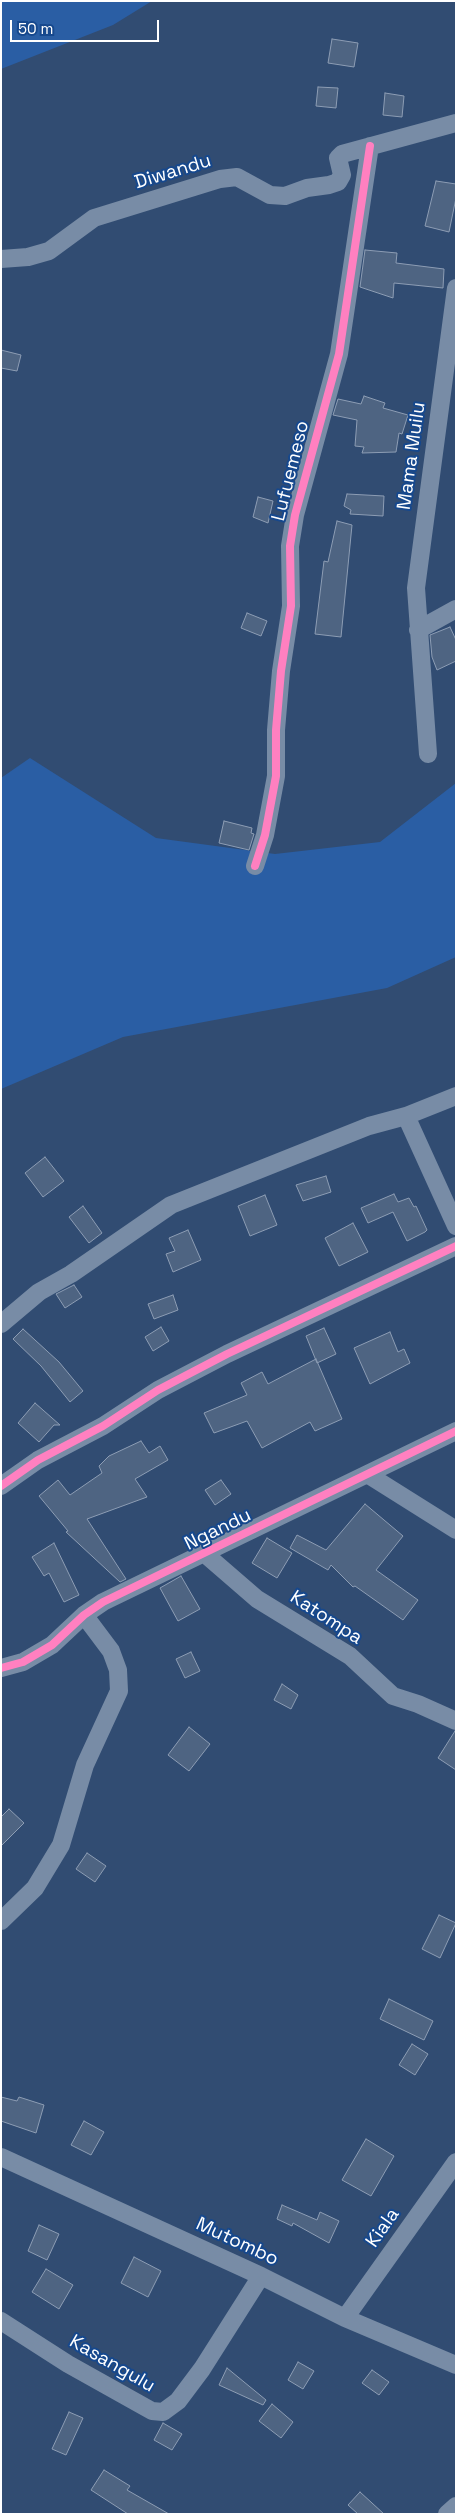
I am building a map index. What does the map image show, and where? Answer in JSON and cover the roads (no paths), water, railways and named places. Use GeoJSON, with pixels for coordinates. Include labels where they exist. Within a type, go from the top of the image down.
{"type":"FeatureCollection","features":[{"type":"Feature","properties":{"kind":"street","name":"Diwandu"},"geometry":{"type":"LineString","coordinates":[[1,259],[28,257],[49,251],[94,218],[220,179],[237,177],[270,195],[285,196],[307,188],[338,182],[342,175],[338,158],[342,154],[456,122]]}},
{"type":"Feature","properties":{"kind":"street","name":"Lufuemeso"},"geometry":{"type":"LineString","coordinates":[[255,866],[265,835],[276,776],[277,720],[281,670],[291,606],[290,546],[295,515],[339,354],[370,146]]}},
{"type":"Feature","properties":{"kind":"street","name":"Mama Muilu"},"geometry":{"type":"LineString","coordinates":[[428,754],[416,588],[450,369],[456,288]]}},
{"type":"Feature","properties":{"kind":"street"},"geometry":{"type":"LineString","coordinates":[[418,630],[456,609]]}},
{"type":"Feature","properties":{"kind":"street"},"geometry":{"type":"LineString","coordinates":[[1,1324],[39,1292],[70,1274],[171,1205],[369,1126],[406,1116],[456,1096]]}},
{"type":"Feature","properties":{"kind":"street"},"geometry":{"type":"LineString","coordinates":[[406,1116],[456,1226]]}},
{"type":"Feature","properties":{"kind":"street"},"geometry":{"type":"LineString","coordinates":[[1,1486],[38,1460],[102,1426],[158,1390],[227,1354],[456,1246]]}},
{"type":"Feature","properties":{"kind":"street","name":"Ngandu"},"geometry":{"type":"LineString","coordinates":[[1,1668],[23,1662],[52,1645],[84,1616],[103,1602],[456,1431]]}},
{"type":"Feature","properties":{"kind":"street"},"geometry":{"type":"LineString","coordinates":[[367,1474],[456,1530]]}},
{"type":"Feature","properties":{"kind":"street","name":"Katompa"},"geometry":{"type":"LineString","coordinates":[[205,1554],[257,1600],[350,1656],[393,1696],[418,1704],[456,1721]]}},
{"type":"Feature","properties":{"kind":"street"},"geometry":{"type":"LineString","coordinates":[[1,1920],[34,1888],[61,1845],[85,1765],[119,1691],[118,1670],[111,1651],[84,1616]]}},
{"type":"Feature","properties":{"kind":"street","name":"Mutombo"},"geometry":{"type":"LineString","coordinates":[[1,2157],[262,2276],[345,2318],[456,2365]]}},
{"type":"Feature","properties":{"kind":"street","name":"Kiala"},"geometry":{"type":"LineString","coordinates":[[345,2318],[456,2162]]}},
{"type":"Feature","properties":{"kind":"street","name":"Kasangulu"},"geometry":{"type":"LineString","coordinates":[[1,2321],[68,2364],[152,2411],[163,2412],[178,2401],[202,2369],[262,2276]]}},
{"type":"Feature","properties":{"kind":"street"},"geometry":{"type":"LineString","coordinates":[[447,2514],[456,2506]]}}]}
